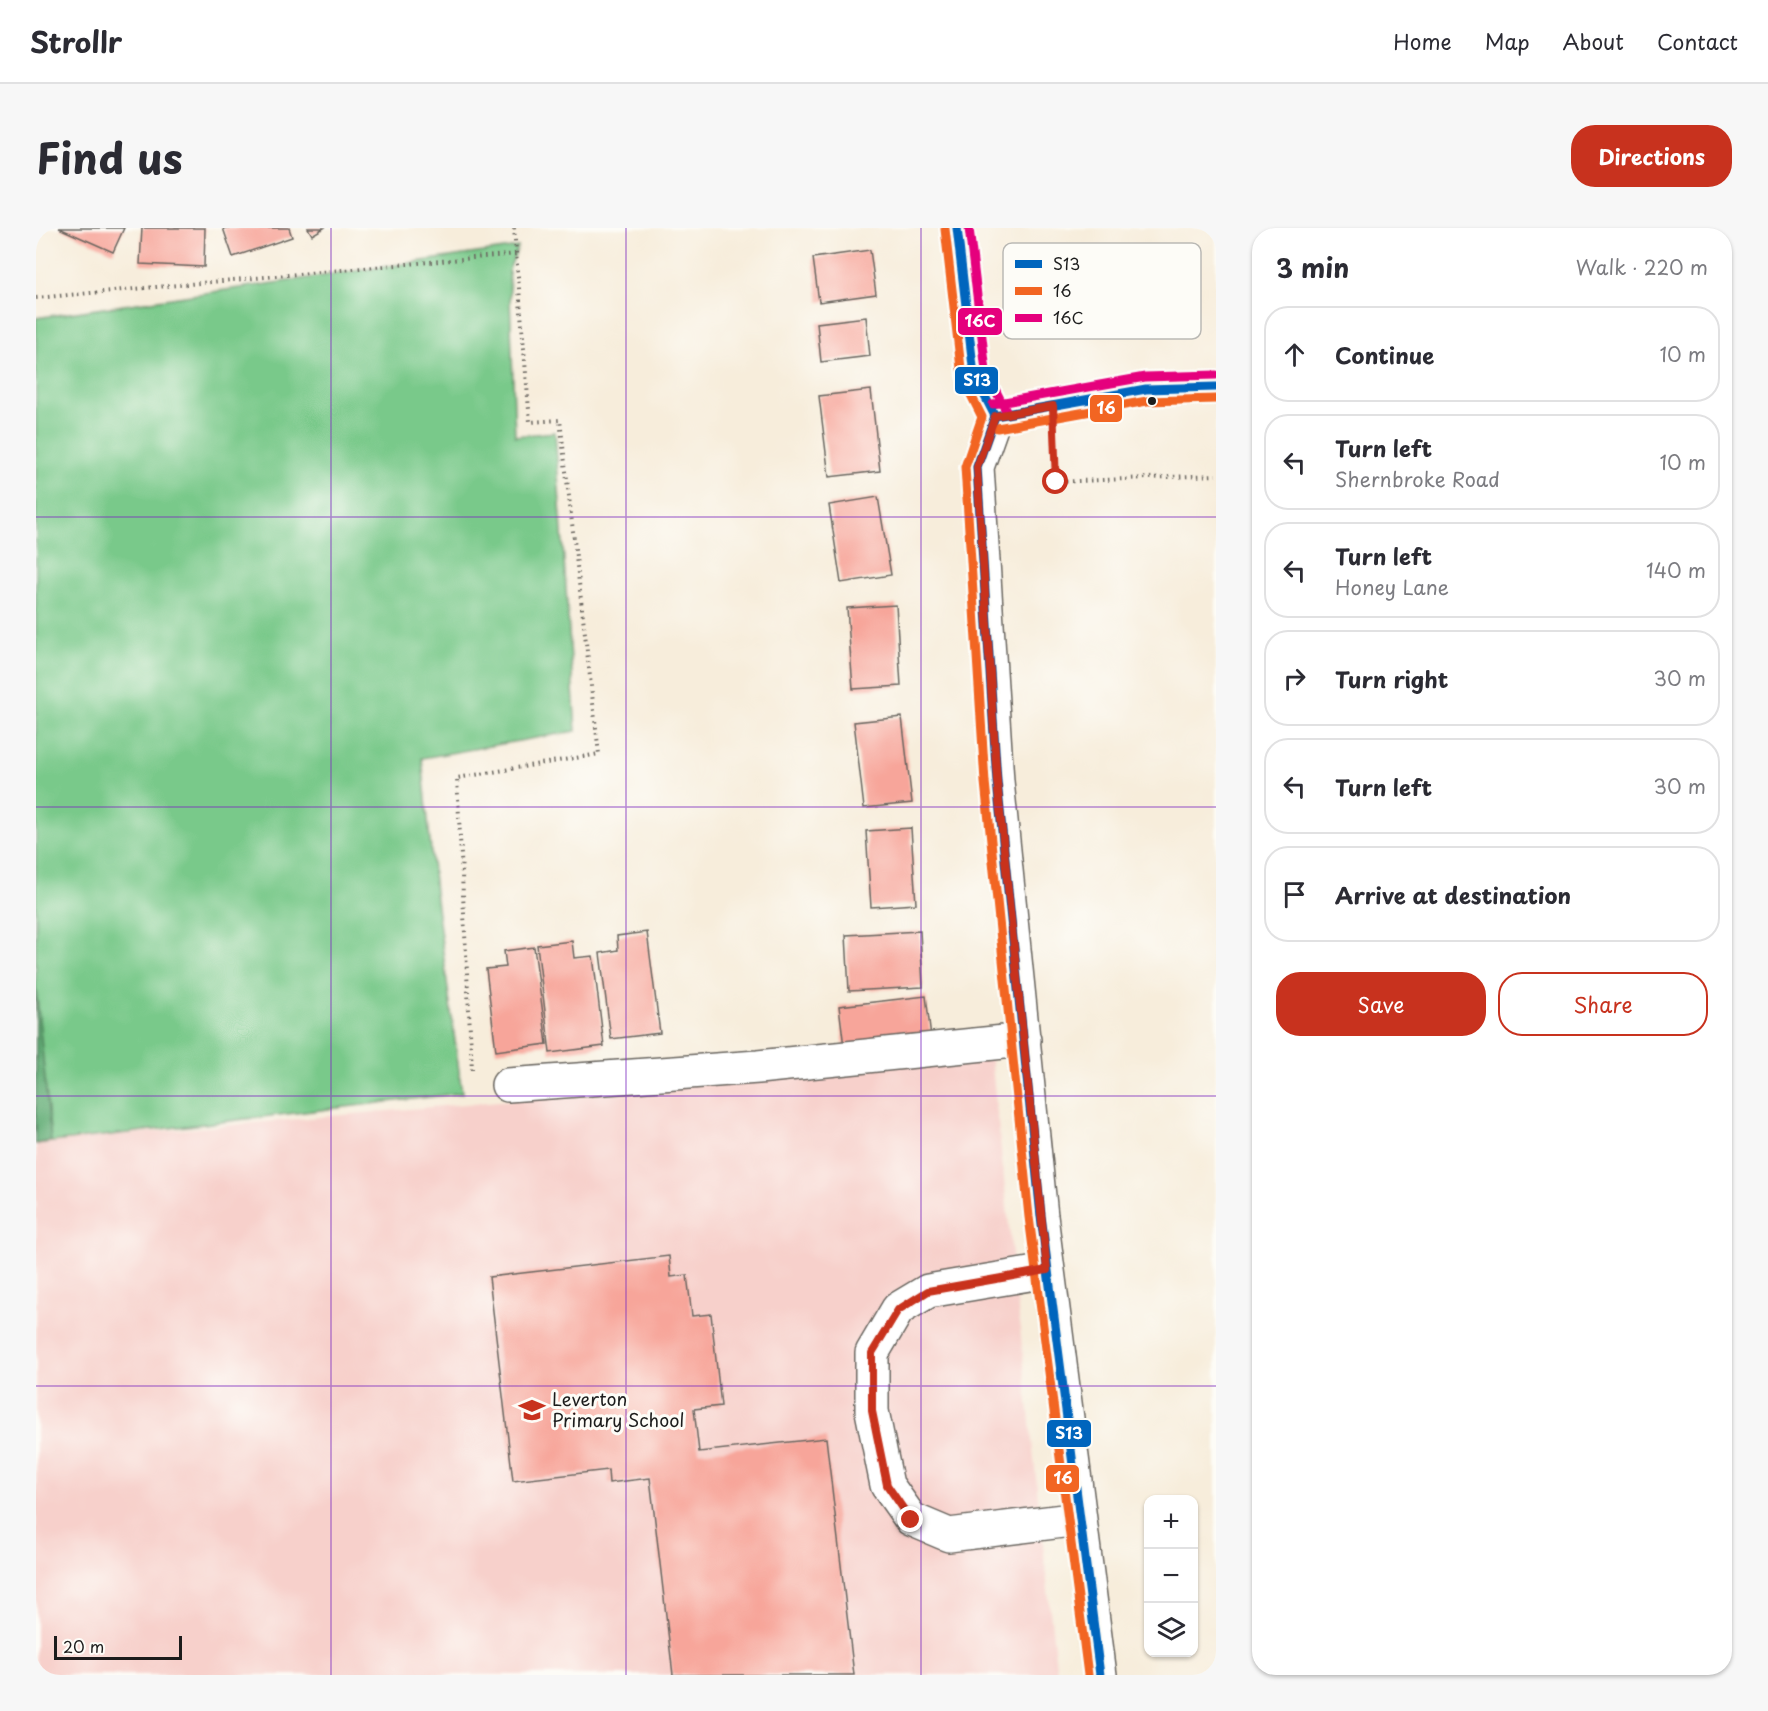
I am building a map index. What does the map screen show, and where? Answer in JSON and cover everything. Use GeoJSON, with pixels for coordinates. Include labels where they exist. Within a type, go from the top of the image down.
{"type":"FeatureCollection","features":[{"type":"Feature","properties":{"kind":"street"},"geometry":{"type":"LineString","coordinates":[[957,228],[974,375],[995,416],[977,467],[997,781],[1047,1270],[1100,1675]]}},
{"type":"Feature","properties":{"kind":"street"},"geometry":{"type":"LineString","coordinates":[[995,416],[1146,389],[1216,387]]}},
{"type":"Feature","properties":{"kind":"street"},"geometry":{"type":"LineString","coordinates":[[508,1084],[758,1066],[1024,1040]]}},
{"type":"Feature","properties":{"kind":"street"},"geometry":{"type":"LineString","coordinates":[[1047,1270],[928,1291],[898,1310],[872,1353],[872,1411],[887,1485],[911,1520],[949,1535],[1079,1519]]}},
{"type":"Feature","properties":{"kind":"path"},"geometry":{"type":"LineString","coordinates":[[472,1079],[457,778],[599,754],[560,420],[530,422],[514,228]]}},
{"type":"Feature","properties":{"kind":"path"},"geometry":{"type":"LineString","coordinates":[[36,298],[517,255]]}},
{"type":"Feature","properties":{"kind":"path"},"geometry":{"type":"LineString","coordinates":[[1053,406],[1056,482],[1216,475]]}},
{"type":"Feature","properties":{"kind":"shaded area","name":"Leverton Primary School"},"geometry":{"type":"Polygon","coordinates":[[[991,1057],[1057,1675],[36,1675],[36,1144],[991,1057]]]}},
{"type":"Feature","properties":{"kind":"green space"},"geometry":{"type":"Polygon","coordinates":[[[518,247],[509,270],[515,436],[555,432],[576,731],[422,758],[435,892],[462,1093],[36,1144],[36,318],[518,247]]]}},
{"type":"Feature","properties":{"kind":"green space"},"geometry":{"type":"Polygon","coordinates":[[[36,988],[51,1141],[36,1144],[36,988]]]}},
{"type":"Feature","properties":{"kind":"building"},"geometry":{"type":"Polygon","coordinates":[[[59,228],[124,228],[113,252],[59,228]]]}},
{"type":"Feature","properties":{"kind":"building"},"geometry":{"type":"Polygon","coordinates":[[[142,228],[205,228],[204,267],[140,264],[142,228]]]}},
{"type":"Feature","properties":{"kind":"building"},"geometry":{"type":"Polygon","coordinates":[[[223,228],[289,228],[292,237],[233,257],[223,228]]]}},
{"type":"Feature","properties":{"kind":"building"},"geometry":{"type":"Polygon","coordinates":[[[308,228],[324,228],[312,235],[308,228]]]}},
{"type":"Feature","properties":{"kind":"building"},"geometry":{"type":"Polygon","coordinates":[[[870,250],[876,294],[819,302],[813,258],[870,250]]]}},
{"type":"Feature","properties":{"kind":"building"},"geometry":{"type":"Polygon","coordinates":[[[866,317],[870,356],[821,362],[817,323],[866,317]]]}},
{"type":"Feature","properties":{"kind":"building"},"geometry":{"type":"Polygon","coordinates":[[[871,390],[880,471],[829,477],[819,396],[871,390]]]}},
{"type":"Feature","properties":{"kind":"building"},"geometry":{"type":"Polygon","coordinates":[[[878,497],[891,575],[841,583],[829,505],[878,497]]]}},
{"type":"Feature","properties":{"kind":"building"},"geometry":{"type":"Polygon","coordinates":[[[896,605],[901,686],[853,689],[847,608],[896,605]]]}},
{"type":"Feature","properties":{"kind":"building"},"geometry":{"type":"Polygon","coordinates":[[[902,717],[912,803],[864,808],[854,722],[902,717]]]}},
{"type":"Feature","properties":{"kind":"building"},"geometry":{"type":"Polygon","coordinates":[[[911,828],[916,904],[871,907],[866,831],[911,828]]]}},
{"type":"Feature","properties":{"kind":"building"},"geometry":{"type":"Polygon","coordinates":[[[920,931],[923,987],[849,991],[846,935],[920,931]]]}},
{"type":"Feature","properties":{"kind":"building"},"geometry":{"type":"Polygon","coordinates":[[[647,932],[660,1033],[611,1039],[600,953],[618,950],[617,936],[647,932]]]}},
{"type":"Feature","properties":{"kind":"building"},"geometry":{"type":"Polygon","coordinates":[[[572,941],[574,958],[593,956],[604,1046],[550,1053],[537,945],[572,941]]]}},
{"type":"Feature","properties":{"kind":"building"},"geometry":{"type":"Polygon","coordinates":[[[534,947],[547,1044],[496,1051],[486,969],[506,967],[504,951],[534,947]]]}},
{"type":"Feature","properties":{"kind":"building"},"geometry":{"type":"Polygon","coordinates":[[[926,996],[932,1045],[845,1055],[839,1006],[926,996]]]}},
{"type":"Feature","properties":{"kind":"building","name":"Leverton Primary School"},"geometry":{"type":"Polygon","coordinates":[[[669,1256],[671,1277],[687,1275],[692,1316],[711,1314],[721,1406],[694,1409],[699,1452],[826,1438],[854,1675],[673,1675],[650,1478],[609,1483],[608,1470],[513,1481],[489,1277],[669,1256]]]}},
{"type":"Feature","properties":{"kind":"transit line","name":"S13"},"geometry":{"type":"LineString","coordinates":[[957,228],[974,375],[995,416],[977,467],[997,781],[1041,1216],[1100,1675]]}},
{"type":"Feature","properties":{"kind":"transit line","name":"16C"},"geometry":{"type":"LineString","coordinates":[[969,228],[986,371],[1006,411]]}},
{"type":"Feature","properties":{"kind":"transit line","name":"16"},"geometry":{"type":"LineString","coordinates":[[945,229],[962,377],[982,417],[965,467],[985,782],[1029,1217],[1088,1675]]}},
{"type":"Feature","properties":{"kind":"transit line","name":"16C"},"geometry":{"type":"LineString","coordinates":[[993,404],[1145,377],[1216,375]]}},
{"type":"Feature","properties":{"kind":"transit line","name":"S13"},"geometry":{"type":"LineString","coordinates":[[995,416],[1146,389],[1216,387]]}},
{"type":"Feature","properties":{"kind":"transit line","name":"16"},"geometry":{"type":"LineString","coordinates":[[997,428],[1147,401],[1216,399]]}},
{"type":"Feature","properties":{"kind":"place","name":"Leverton Primary School"},"geometry":{"type":"Point","coordinates":[532,1410]}},
{"type":"Feature","properties":{"kind":"route"},"geometry":{"type":"LineString","coordinates":[[911,1520],[887,1485],[872,1411],[872,1353],[898,1310],[928,1291],[1047,1270],[997,781],[977,467],[995,416],[1053,406],[1056,482]]}}]}
